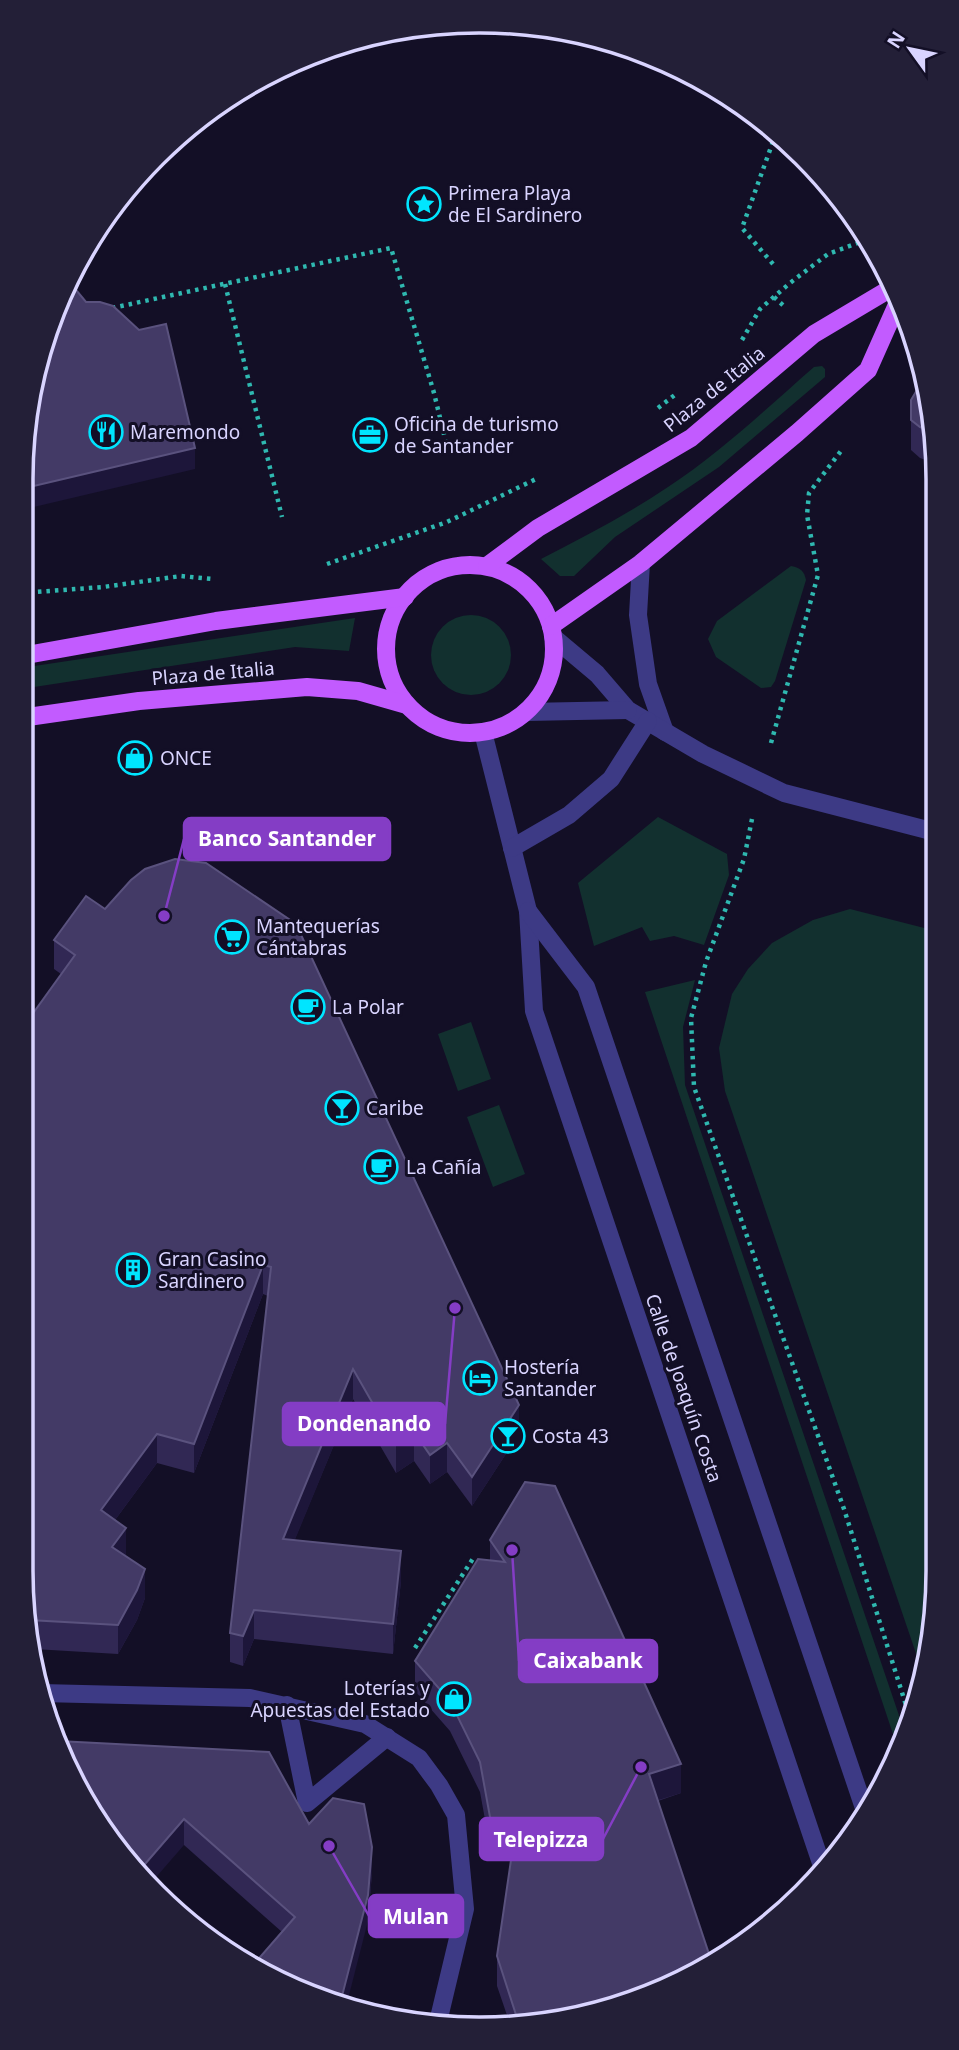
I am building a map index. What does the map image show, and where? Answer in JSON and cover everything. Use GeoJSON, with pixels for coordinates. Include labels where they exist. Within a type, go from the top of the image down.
{"type":"FeatureCollection","features":[{"type":"Feature","properties":{"kind":"main road","name":"Plaza de Italia"},"geometry":{"type":"LineString","coordinates":[[487,566],[538,528],[691,438],[814,334],[884,292]]}},
{"type":"Feature","properties":{"kind":"main road"},"geometry":{"type":"LineString","coordinates":[[552,631],[641,563],[869,370],[894,313]]}},
{"type":"Feature","properties":{"kind":"main road","name":"Plaza de Italia"},"geometry":{"type":"LineString","coordinates":[[463,565],[487,566],[511,575],[531,590],[543,607],[552,631],[554,655],[551,672],[541,694],[526,712],[506,725],[483,733],[462,733],[442,728],[407,705],[388,671],[387,632],[405,597],[430,575],[463,565]]}},
{"type":"Feature","properties":{"kind":"main road"},"geometry":{"type":"LineString","coordinates":[[33,654],[216,621],[405,597]]}},
{"type":"Feature","properties":{"kind":"main road","name":"Plaza de Italia"},"geometry":{"type":"LineString","coordinates":[[33,716],[139,701],[307,687],[358,691],[407,705]]}},
{"type":"Feature","properties":{"kind":"street"},"geometry":{"type":"LineString","coordinates":[[641,563],[638,615],[648,684],[665,732]]}},
{"type":"Feature","properties":{"kind":"street"},"geometry":{"type":"LineString","coordinates":[[552,631],[597,674],[628,710],[703,754],[784,793],[926,830]]}},
{"type":"Feature","properties":{"kind":"street"},"geometry":{"type":"LineString","coordinates":[[526,712],[628,710]]}},
{"type":"Feature","properties":{"kind":"street"},"geometry":{"type":"LineString","coordinates":[[512,848],[569,816],[611,779],[648,721]]}},
{"type":"Feature","properties":{"kind":"street","name":"Calle de Joaquín Costa"},"geometry":{"type":"LineString","coordinates":[[483,733],[528,911],[534,1011],[820,1859]]}},
{"type":"Feature","properties":{"kind":"street","name":"Calle de Joaquín Costa"},"geometry":{"type":"LineString","coordinates":[[528,911],[586,987],[862,1801]]}},
{"type":"Feature","properties":{"kind":"street"},"geometry":{"type":"LineString","coordinates":[[50,1693],[250,1698],[365,1724],[419,1758],[456,1815],[465,1909],[440,2015]]}},
{"type":"Feature","properties":{"kind":"street"},"geometry":{"type":"LineString","coordinates":[[286,1705],[307,1802],[387,1737]]}},
{"type":"Feature","properties":{"kind":"path"},"geometry":{"type":"LineString","coordinates":[[772,264],[742,228],[773,143]]}},
{"type":"Feature","properties":{"kind":"path"},"geometry":{"type":"LineString","coordinates":[[738,348],[760,309],[828,254],[858,243]]}},
{"type":"Feature","properties":{"kind":"path"},"geometry":{"type":"LineString","coordinates":[[104,310],[391,248],[434,393],[449,455]]}},
{"type":"Feature","properties":{"kind":"path"},"geometry":{"type":"LineString","coordinates":[[225,284],[282,517]]}},
{"type":"Feature","properties":{"kind":"path"},"geometry":{"type":"LineString","coordinates":[[774,297],[814,334]]}},
{"type":"Feature","properties":{"kind":"path"},"geometry":{"type":"LineString","coordinates":[[647,415],[678,393]]}},
{"type":"Feature","properties":{"kind":"path"},"geometry":{"type":"LineString","coordinates":[[848,442],[809,493],[807,515],[818,575],[760,781],[744,859],[706,962],[691,1018],[694,1087],[844,1509],[905,1703]]}},
{"type":"Feature","properties":{"kind":"path"},"geometry":{"type":"LineString","coordinates":[[318,566],[343,560],[447,522],[542,477]]}},
{"type":"Feature","properties":{"kind":"path"},"geometry":{"type":"LineString","coordinates":[[33,592],[103,587],[181,576],[219,579]]}},
{"type":"Feature","properties":{"kind":"path"},"geometry":{"type":"LineString","coordinates":[[415,1648],[474,1557]]}},
{"type":"Feature","properties":{"kind":"green space"},"geometry":{"type":"Polygon","coordinates":[[[822,366],[825,369],[825,377],[719,467],[615,537],[574,576],[560,576],[541,559],[622,516],[687,474],[743,430],[814,367],[822,366]]]}},
{"type":"Feature","properties":{"kind":"green space"},"geometry":{"type":"Polygon","coordinates":[[[791,566],[802,570],[806,580],[775,681],[771,687],[761,688],[716,657],[708,639],[717,621],[791,566]]]}},
{"type":"Feature","properties":{"kind":"green space"},"geometry":{"type":"Polygon","coordinates":[[[471,615],[486,618],[499,627],[508,640],[511,655],[508,670],[499,683],[486,692],[471,695],[456,692],[443,683],[434,670],[431,655],[434,640],[443,627],[456,618],[471,615]]]}},
{"type":"Feature","properties":{"kind":"green space"},"geometry":{"type":"Polygon","coordinates":[[[355,618],[349,651],[295,647],[33,687],[33,666],[355,618]]]}},
{"type":"Feature","properties":{"kind":"green space"},"geometry":{"type":"Polygon","coordinates":[[[658,817],[727,854],[729,875],[704,945],[674,936],[650,941],[642,927],[594,946],[578,883],[658,817]]]}},
{"type":"Feature","properties":{"kind":"green space"},"geometry":{"type":"Polygon","coordinates":[[[850,909],[926,928],[926,1570],[917,1657],[725,1091],[719,1048],[732,994],[748,969],[772,943],[813,920],[850,909]]]}},
{"type":"Feature","properties":{"kind":"green space"},"geometry":{"type":"Polygon","coordinates":[[[695,980],[683,1027],[685,1085],[900,1719],[894,1736],[645,992],[695,980]]]}},
{"type":"Feature","properties":{"kind":"green space"},"geometry":{"type":"Polygon","coordinates":[[[471,1022],[491,1079],[458,1091],[438,1034],[471,1022]]]}},
{"type":"Feature","properties":{"kind":"green space"},"geometry":{"type":"Polygon","coordinates":[[[499,1105],[525,1174],[493,1187],[467,1117],[499,1105]]]}},
{"type":"Feature","properties":{"kind":"building","name":"Maremondo"},"geometry":{"type":"Polygon","coordinates":[[[75,290],[86,302],[113,306],[139,330],[166,324],[195,448],[33,486],[37,421],[48,364],[75,290]]]}},
{"type":"Feature","properties":{"kind":"building"},"geometry":{"type":"Polygon","coordinates":[[[917,391],[923,428],[911,420],[911,400],[917,391]]]}},
{"type":"Feature","properties":{"kind":"building"},"geometry":{"type":"Polygon","coordinates":[[[175,859],[206,863],[296,924],[519,1405],[472,1477],[447,1443],[430,1455],[414,1432],[396,1444],[353,1369],[283,1539],[401,1551],[393,1624],[254,1610],[243,1636],[230,1633],[271,1267],[263,1265],[194,1444],[157,1434],[101,1510],[126,1528],[112,1547],[145,1569],[118,1625],[36,1620],[33,1570],[33,1013],[75,955],[54,940],[86,896],[105,909],[131,880],[145,869],[175,859]]]}},
{"type":"Feature","properties":{"kind":"building"},"geometry":{"type":"Polygon","coordinates":[[[525,1482],[555,1486],[681,1764],[649,1774],[709,1953],[650,1983],[595,2002],[516,2015],[497,1956],[517,1819],[492,1828],[480,1762],[450,1701],[415,1661],[478,1559],[505,1562],[490,1540],[525,1482]]]}},
{"type":"Feature","properties":{"kind":"building"},"geometry":{"type":"Polygon","coordinates":[[[67,1741],[269,1752],[309,1824],[333,1798],[364,1804],[372,1847],[368,1895],[342,1995],[309,1983],[259,1959],[295,1917],[184,1819],[144,1865],[93,1794],[67,1741]]]}},
{"type":"Feature","properties":{"kind":"place","name":"Primera Playa de El Sardinero"},"geometry":{"type":"Point","coordinates":[424,204]}},
{"type":"Feature","properties":{"kind":"place","name":"Maremondo"},"geometry":{"type":"Point","coordinates":[106,432]}},
{"type":"Feature","properties":{"kind":"place","name":"Oficina de turismo de Santander"},"geometry":{"type":"Point","coordinates":[370,435]}},
{"type":"Feature","properties":{"kind":"place","name":"ONCE"},"geometry":{"type":"Point","coordinates":[135,758]}},
{"type":"Feature","properties":{"kind":"place","name":"Banco Santander"},"geometry":{"type":"Point","coordinates":[164,916]}},
{"type":"Feature","properties":{"kind":"place","name":"Mantequerías Cántabras"},"geometry":{"type":"Point","coordinates":[232,937]}},
{"type":"Feature","properties":{"kind":"place","name":"La Polar"},"geometry":{"type":"Point","coordinates":[308,1007]}},
{"type":"Feature","properties":{"kind":"place","name":"Caribe"},"geometry":{"type":"Point","coordinates":[342,1108]}},
{"type":"Feature","properties":{"kind":"place","name":"La Cañía"},"geometry":{"type":"Point","coordinates":[381,1167]}},
{"type":"Feature","properties":{"kind":"place","name":"Gran Casino Sardinero"},"geometry":{"type":"Point","coordinates":[133,1270]}},
{"type":"Feature","properties":{"kind":"place","name":"Dondenando"},"geometry":{"type":"Point","coordinates":[455,1308]}},
{"type":"Feature","properties":{"kind":"place","name":"Hostería Santander"},"geometry":{"type":"Point","coordinates":[480,1378]}},
{"type":"Feature","properties":{"kind":"place","name":"Costa 43"},"geometry":{"type":"Point","coordinates":[508,1436]}},
{"type":"Feature","properties":{"kind":"place","name":"Caixabank"},"geometry":{"type":"Point","coordinates":[512,1550]}},
{"type":"Feature","properties":{"kind":"place","name":"Loterías y Apuestas del Estado"},"geometry":{"type":"Point","coordinates":[454,1699]}},
{"type":"Feature","properties":{"kind":"place","name":"Telepizza"},"geometry":{"type":"Point","coordinates":[641,1767]}},
{"type":"Feature","properties":{"kind":"place","name":"Mulan"},"geometry":{"type":"Point","coordinates":[329,1846]}}]}
